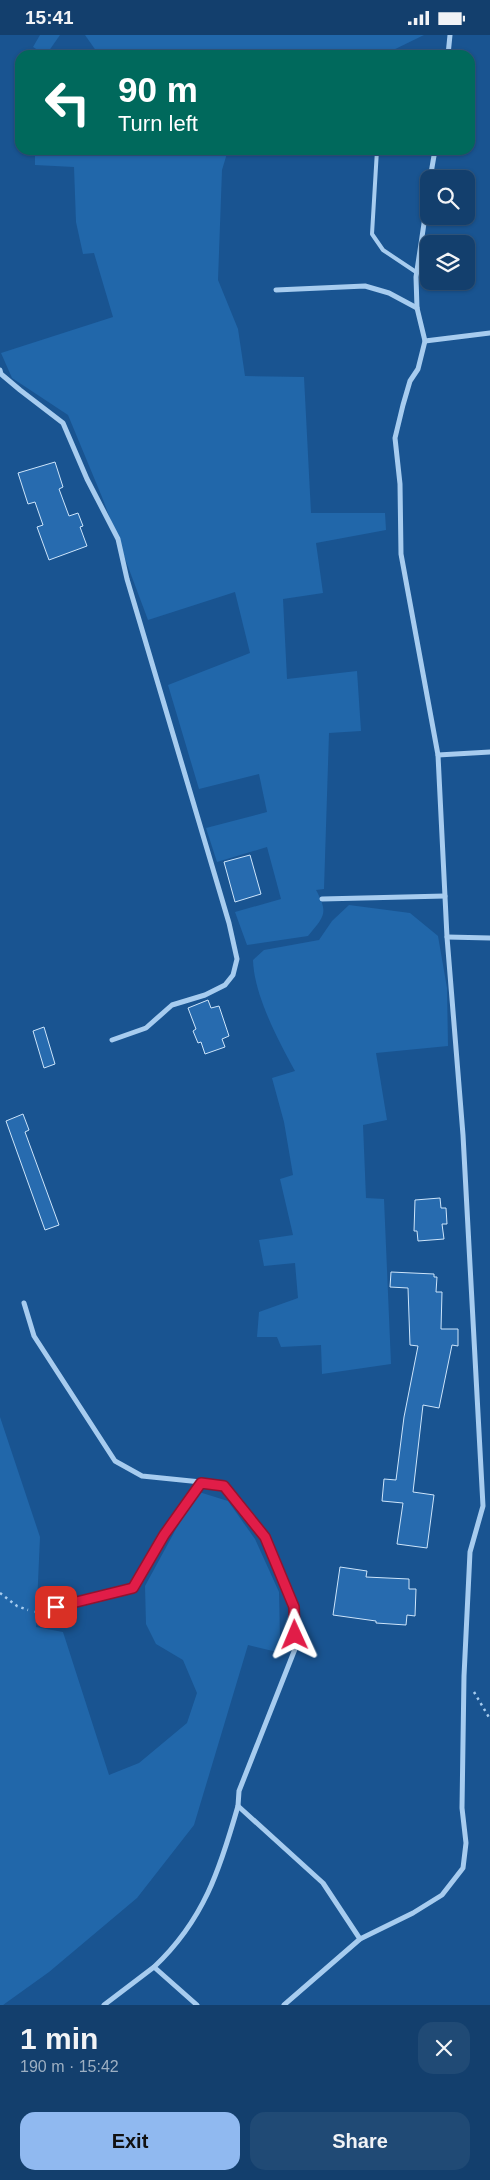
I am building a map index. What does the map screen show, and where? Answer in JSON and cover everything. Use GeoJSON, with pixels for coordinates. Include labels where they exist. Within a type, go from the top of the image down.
{"type":"FeatureCollection","features":[{"type":"Feature","properties":{"kind":"street"},"geometry":{"type":"LineString","coordinates":[[448,50],[450,35]]}},
{"type":"Feature","properties":{"kind":"street"},"geometry":{"type":"LineString","coordinates":[[432,170],[434,155]]}},
{"type":"Feature","properties":{"kind":"street"},"geometry":{"type":"LineString","coordinates":[[284,2005],[360,1939],[442,1895],[463,1868],[466,1843],[462,1808],[464,1676],[470,1553],[482,1506],[464,1135],[447,937],[438,755],[400,554],[400,484],[395,438],[402,405],[410,381],[418,369],[426,341],[417,309],[416,272],[423,225]]}},
{"type":"Feature","properties":{"kind":"street"},"geometry":{"type":"LineString","coordinates":[[276,289],[365,286],[389,293],[417,309]]}},
{"type":"Feature","properties":{"kind":"street"},"geometry":{"type":"LineString","coordinates":[[426,341],[490,333]]}},
{"type":"Feature","properties":{"kind":"street"},"geometry":{"type":"LineString","coordinates":[[0,370],[1,374],[20,390],[63,423],[87,479],[118,539],[127,579],[226,913],[237,959],[233,975],[225,985],[205,995],[172,1005],[146,1027],[112,1040]]}},
{"type":"Feature","properties":{"kind":"street"},"geometry":{"type":"LineString","coordinates":[[438,755],[490,752]]}},
{"type":"Feature","properties":{"kind":"street"},"geometry":{"type":"LineString","coordinates":[[322,899],[445,896]]}},
{"type":"Feature","properties":{"kind":"street"},"geometry":{"type":"LineString","coordinates":[[447,937],[490,938]]}},
{"type":"Feature","properties":{"kind":"street"},"geometry":{"type":"LineString","coordinates":[[24,1303],[34,1335],[115,1461],[142,1476],[224,1486],[265,1537],[294,1607],[295,1649],[238,1791],[238,1806],[213,1887],[193,1924],[171,1951],[154,1967],[104,2005]]}},
{"type":"Feature","properties":{"kind":"street"},"geometry":{"type":"LineString","coordinates":[[37,1612],[133,1588],[164,1535],[201,1483]]}},
{"type":"Feature","properties":{"kind":"street"},"geometry":{"type":"LineString","coordinates":[[482,1506],[490,1507]]}},
{"type":"Feature","properties":{"kind":"street"},"geometry":{"type":"LineString","coordinates":[[238,1806],[323,1883],[360,1939]]}},
{"type":"Feature","properties":{"kind":"street"},"geometry":{"type":"LineString","coordinates":[[154,1967],[197,2005]]}},
{"type":"Feature","properties":{"kind":"street"},"geometry":{"type":"LineString","coordinates":[[292,1999],[296,2005]]}},
{"type":"Feature","properties":{"kind":"lane"},"geometry":{"type":"LineString","coordinates":[[377,155],[372,234],[382,250],[416,272]]}},
{"type":"Feature","properties":{"kind":"path"},"geometry":{"type":"LineString","coordinates":[[0,1593],[17,1607],[37,1612]]}},
{"type":"Feature","properties":{"kind":"path"},"geometry":{"type":"LineString","coordinates":[[473,1691],[490,1719]]}},
{"type":"Feature","properties":{"kind":"shaded area"},"geometry":{"type":"Polygon","coordinates":[[[40,35],[60,35],[50,50],[38,50],[33,47],[40,35]]]}},
{"type":"Feature","properties":{"kind":"shaded area"},"geometry":{"type":"Polygon","coordinates":[[[85,35],[424,35],[393,50],[96,50],[85,35]]]}},
{"type":"Feature","properties":{"kind":"shaded area"},"geometry":{"type":"Polygon","coordinates":[[[35,155],[226,155],[222,170],[218,280],[238,329],[245,376],[304,377],[311,513],[385,513],[386,530],[316,543],[323,593],[283,599],[287,679],[357,671],[361,731],[329,733],[324,889],[316,890],[322,905],[323,915],[308,936],[247,945],[235,912],[281,899],[267,847],[217,862],[206,828],[267,812],[259,774],[199,789],[168,685],[250,653],[235,592],[148,620],[102,497],[68,415],[12,378],[1,353],[113,317],[94,253],[83,254],[76,222],[74,167],[35,165],[35,155]]]}},
{"type":"Feature","properties":{"kind":"shaded area"},"geometry":{"type":"Polygon","coordinates":[[[349,905],[410,913],[438,936],[447,988],[448,1046],[376,1053],[387,1120],[363,1125],[366,1198],[384,1199],[391,1364],[322,1374],[321,1345],[281,1347],[277,1337],[257,1337],[259,1312],[298,1298],[295,1263],[264,1266],[259,1240],[293,1235],[280,1179],[293,1175],[284,1122],[272,1078],[295,1071],[262,1002],[254,974],[253,960],[264,950],[319,940],[332,921],[349,905]]]}},
{"type":"Feature","properties":{"kind":"shaded area"},"geometry":{"type":"Polygon","coordinates":[[[0,1417],[40,1537],[36,1627],[63,1632],[109,1775],[139,1763],[187,1723],[197,1693],[183,1660],[156,1644],[146,1624],[145,1586],[176,1529],[199,1492],[228,1501],[255,1539],[279,1592],[280,1638],[277,1652],[248,1645],[194,1825],[137,1898],[49,1972],[3,2005],[0,2005],[0,1417]]]}},
{"type":"Feature","properties":{"kind":"building"},"geometry":{"type":"Polygon","coordinates":[[[55,462],[63,487],[59,489],[69,516],[78,513],[83,526],[80,527],[87,546],[49,560],[37,527],[43,525],[35,502],[28,504],[18,473],[55,462]]]}},
{"type":"Feature","properties":{"kind":"building"},"geometry":{"type":"Polygon","coordinates":[[[250,855],[261,894],[235,902],[224,862],[250,855]]]}},
{"type":"Feature","properties":{"kind":"building"},"geometry":{"type":"Polygon","coordinates":[[[208,1000],[211,1008],[219,1006],[229,1036],[222,1039],[225,1047],[205,1054],[201,1042],[198,1043],[193,1031],[196,1029],[188,1008],[208,1000]]]}},
{"type":"Feature","properties":{"kind":"building"},"geometry":{"type":"Polygon","coordinates":[[[44,1027],[55,1064],[44,1068],[33,1031],[44,1027]]]}},
{"type":"Feature","properties":{"kind":"building"},"geometry":{"type":"Polygon","coordinates":[[[23,1114],[29,1130],[25,1132],[59,1225],[45,1230],[6,1121],[23,1114]]]}},
{"type":"Feature","properties":{"kind":"building"},"geometry":{"type":"Polygon","coordinates":[[[440,1198],[441,1208],[446,1208],[447,1224],[442,1224],[444,1239],[418,1241],[417,1231],[414,1231],[415,1200],[440,1198]]]}},
{"type":"Feature","properties":{"kind":"building"},"geometry":{"type":"Polygon","coordinates":[[[391,1272],[434,1274],[434,1277],[437,1277],[436,1292],[442,1292],[441,1329],[458,1329],[458,1346],[452,1345],[439,1408],[423,1405],[413,1492],[434,1495],[427,1548],[397,1544],[403,1503],[382,1501],[384,1479],[396,1480],[404,1417],[418,1346],[410,1345],[408,1288],[390,1287],[391,1272]]]}},
{"type":"Feature","properties":{"kind":"building"},"geometry":{"type":"Polygon","coordinates":[[[340,1567],[367,1571],[366,1577],[409,1579],[409,1589],[416,1589],[415,1616],[407,1615],[406,1625],[376,1623],[376,1621],[333,1615],[340,1567]]]}},
{"type":"Feature","properties":{"kind":"route"},"geometry":{"type":"LineString","coordinates":[[56,1607],[133,1588],[164,1535],[201,1483],[212,1483],[224,1486],[265,1537],[294,1607],[295,1635]]}}]}
